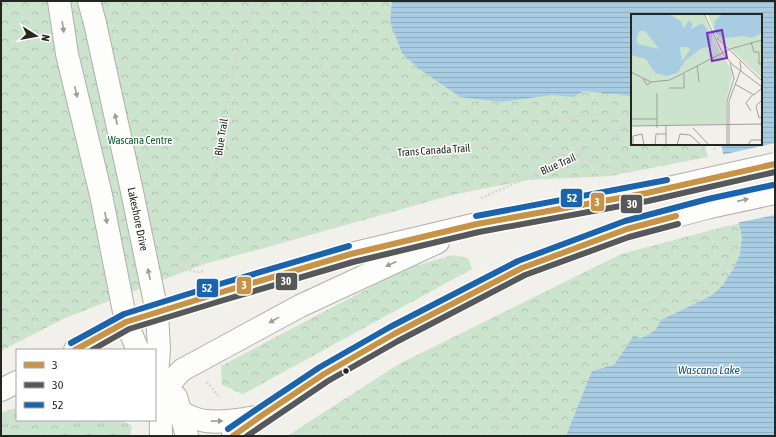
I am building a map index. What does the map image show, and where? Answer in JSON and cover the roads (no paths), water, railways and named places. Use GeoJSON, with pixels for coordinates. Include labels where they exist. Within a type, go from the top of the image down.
{"type":"FeatureCollection","features":[{"type":"Feature","properties":{"kind":"main road"},"geometry":{"type":"LineString","coordinates":[[59,1],[67,54],[101,195],[133,349]]}},
{"type":"Feature","properties":{"kind":"main road","name":"Lakeshore Drive"},"geometry":{"type":"LineString","coordinates":[[89,1],[96,23],[157,312],[161,388]]}},
{"type":"Feature","properties":{"kind":"main road"},"geometry":{"type":"LineString","coordinates":[[77,349],[126,322],[230,289],[351,254],[477,224],[647,193],[775,164]]}},
{"type":"Feature","properties":{"kind":"main road"},"geometry":{"type":"LineString","coordinates":[[233,436],[324,374],[394,334],[522,268],[627,229],[710,207],[775,193]]}},
{"type":"Feature","properties":{"kind":"main road"},"geometry":{"type":"LineString","coordinates":[[161,388],[182,370],[300,306],[477,224]]}},
{"type":"Feature","properties":{"kind":"main road"},"geometry":{"type":"LineString","coordinates":[[126,322],[138,349]]}},
{"type":"Feature","properties":{"kind":"main road"},"geometry":{"type":"LineString","coordinates":[[1,390],[16,382]]}},
{"type":"Feature","properties":{"kind":"main road"},"geometry":{"type":"LineString","coordinates":[[161,388],[180,411],[189,416],[205,421],[232,421],[261,416]]}},
{"type":"Feature","properties":{"kind":"main road"},"geometry":{"type":"LineString","coordinates":[[154,429],[162,410],[161,388]]}},
{"type":"Feature","properties":{"kind":"main road"},"geometry":{"type":"LineString","coordinates":[[1,400],[16,396]]}},
{"type":"Feature","properties":{"kind":"main road"},"geometry":{"type":"LineString","coordinates":[[180,411],[187,436]]}},
{"type":"Feature","properties":{"kind":"water","name":"Wascana Lake"},"geometry":{"type":"Polygon","coordinates":[[[392,1],[775,1],[775,436],[566,436],[592,371],[614,365],[633,337],[641,338],[648,335],[656,329],[661,320],[711,296],[722,286],[734,268],[740,254],[742,237],[721,145],[762,145],[762,14],[631,14],[631,96],[584,91],[574,97],[552,95],[501,102],[460,97],[418,68],[402,53],[390,22],[392,1]]]}},
{"type":"Feature","properties":{"kind":"park label","name":"Wascana Centre"},"geometry":{"type":"Point","coordinates":[140,140]}}]}
